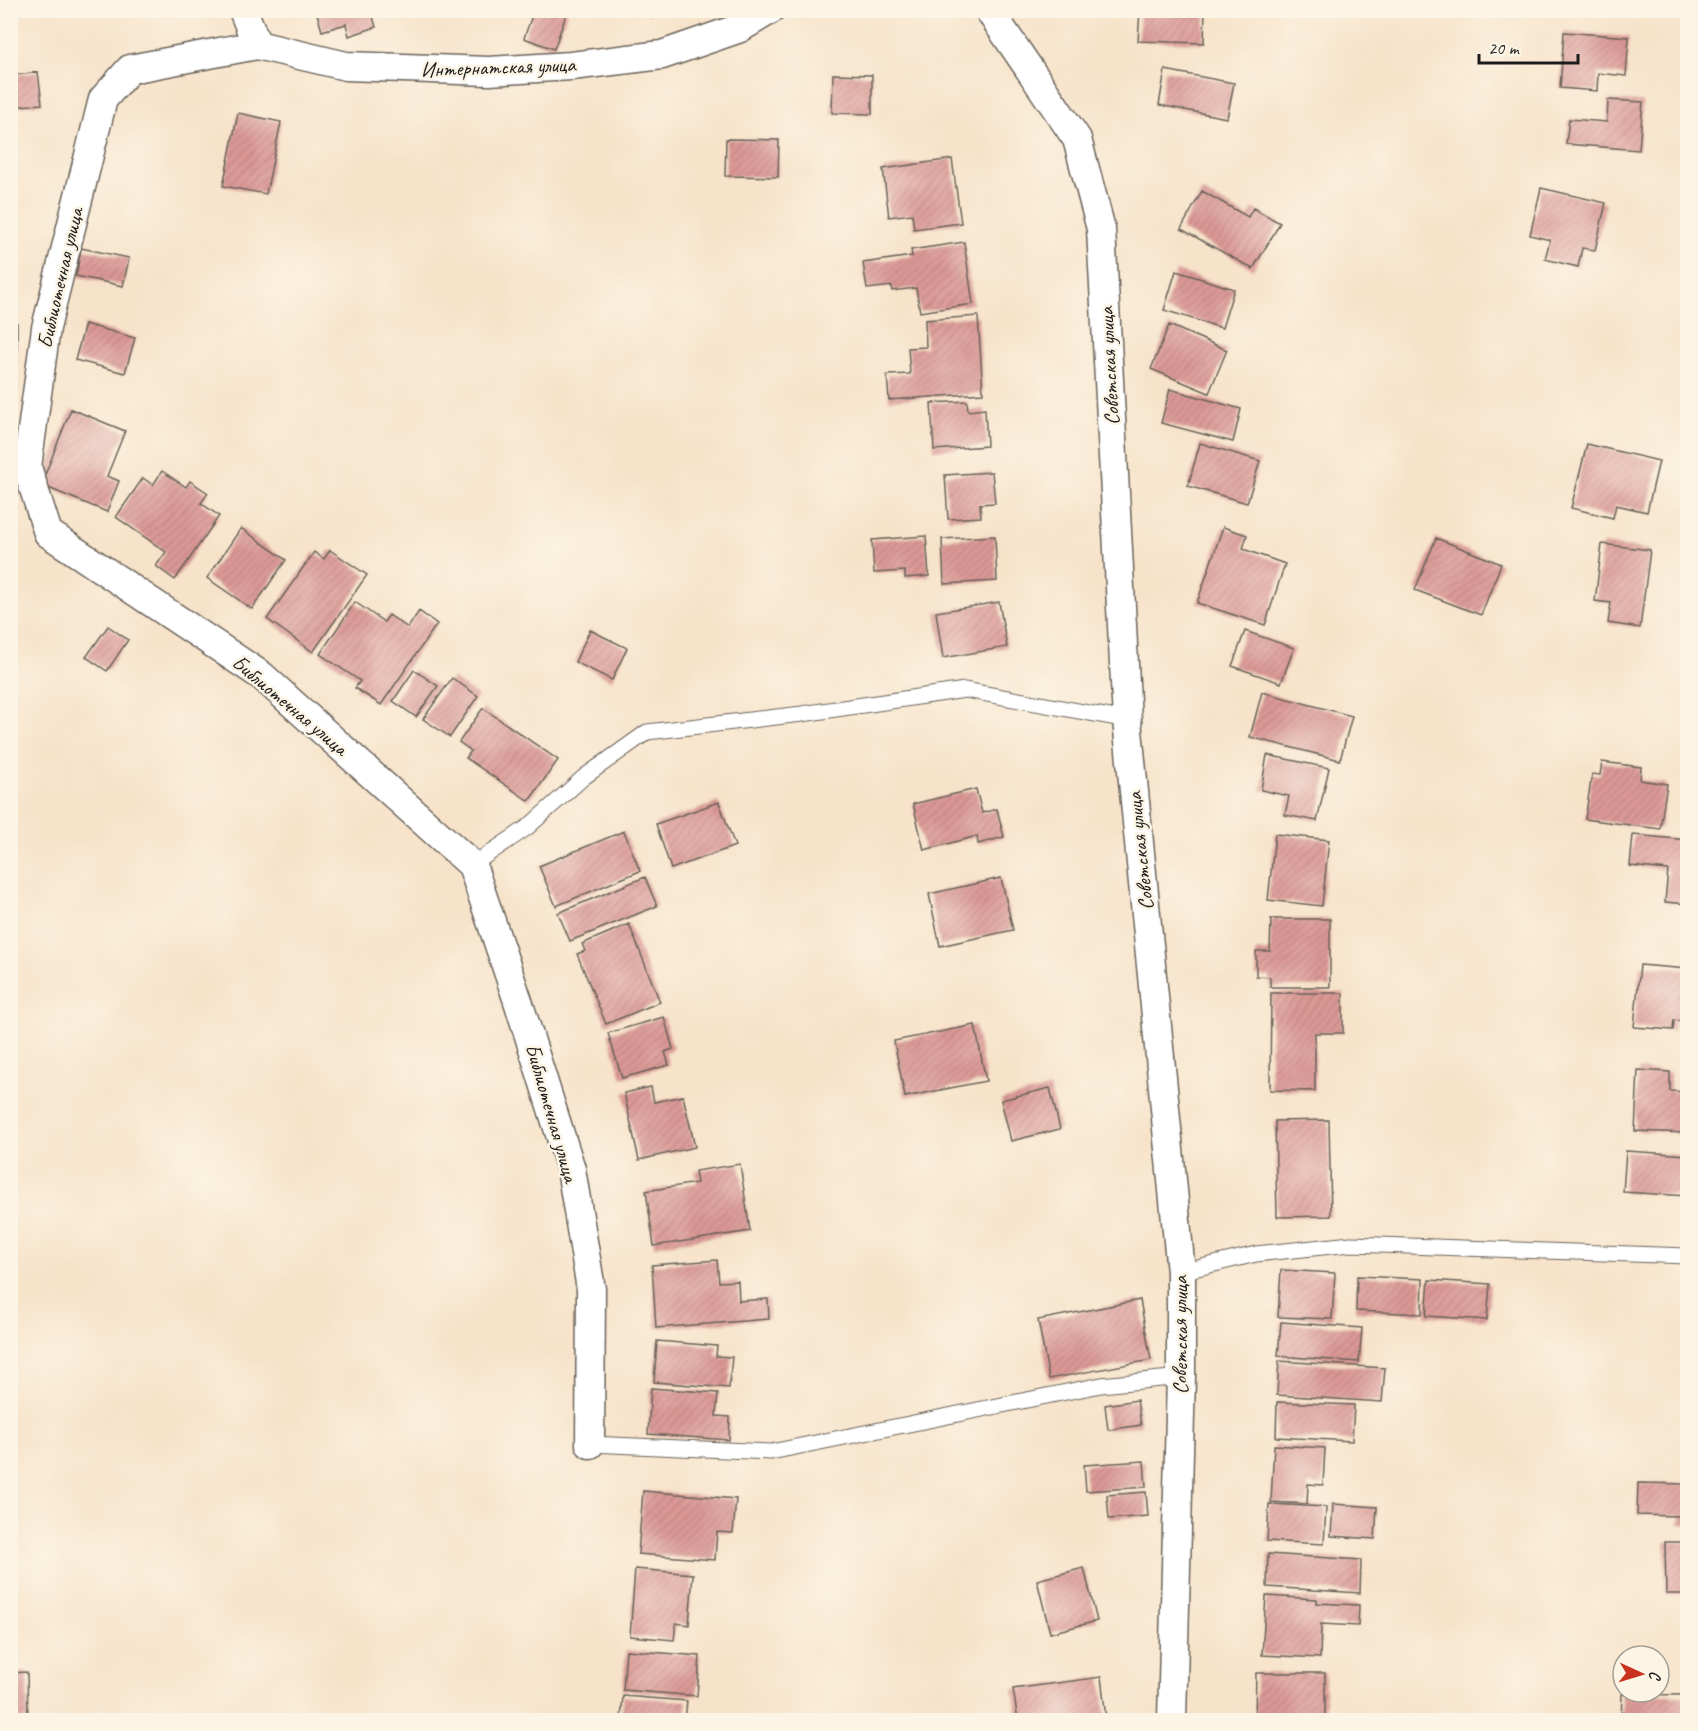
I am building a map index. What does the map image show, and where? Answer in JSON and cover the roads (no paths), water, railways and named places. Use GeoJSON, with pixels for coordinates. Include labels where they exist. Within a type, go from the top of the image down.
{"type":"FeatureCollection","features":[{"type":"Feature","properties":{"kind":"street"},"geometry":{"type":"LineString","coordinates":[[243,10],[257,45]]}},
{"type":"Feature","properties":{"kind":"street","name":"Интернатская улица"},"geometry":{"type":"LineString","coordinates":[[257,45],[346,66],[489,72],[571,66],[662,55],[740,28],[770,10]]}},
{"type":"Feature","properties":{"kind":"street","name":"Советская улица"},"geometry":{"type":"LineString","coordinates":[[989,10],[1077,140],[1101,229],[1127,720],[1181,1272],[1181,1377],[1172,1720]]}},
{"type":"Feature","properties":{"kind":"street","name":"Библиотечная улица"},"geometry":{"type":"LineString","coordinates":[[257,45],[130,69],[103,99],[46,328],[27,467],[48,533],[262,676],[472,865],[571,1169],[591,1289],[590,1444]]}},
{"type":"Feature","properties":{"kind":"lane"},"geometry":{"type":"LineString","coordinates":[[472,865],[528,827],[584,777],[647,732],[802,714],[965,690],[1127,720]]}},
{"type":"Feature","properties":{"kind":"lane"},"geometry":{"type":"LineString","coordinates":[[1181,1272],[1256,1254],[1351,1244],[1688,1256]]}},
{"type":"Feature","properties":{"kind":"lane"},"geometry":{"type":"LineString","coordinates":[[590,1444],[771,1452],[1101,1385],[1181,1377]]}}]}
